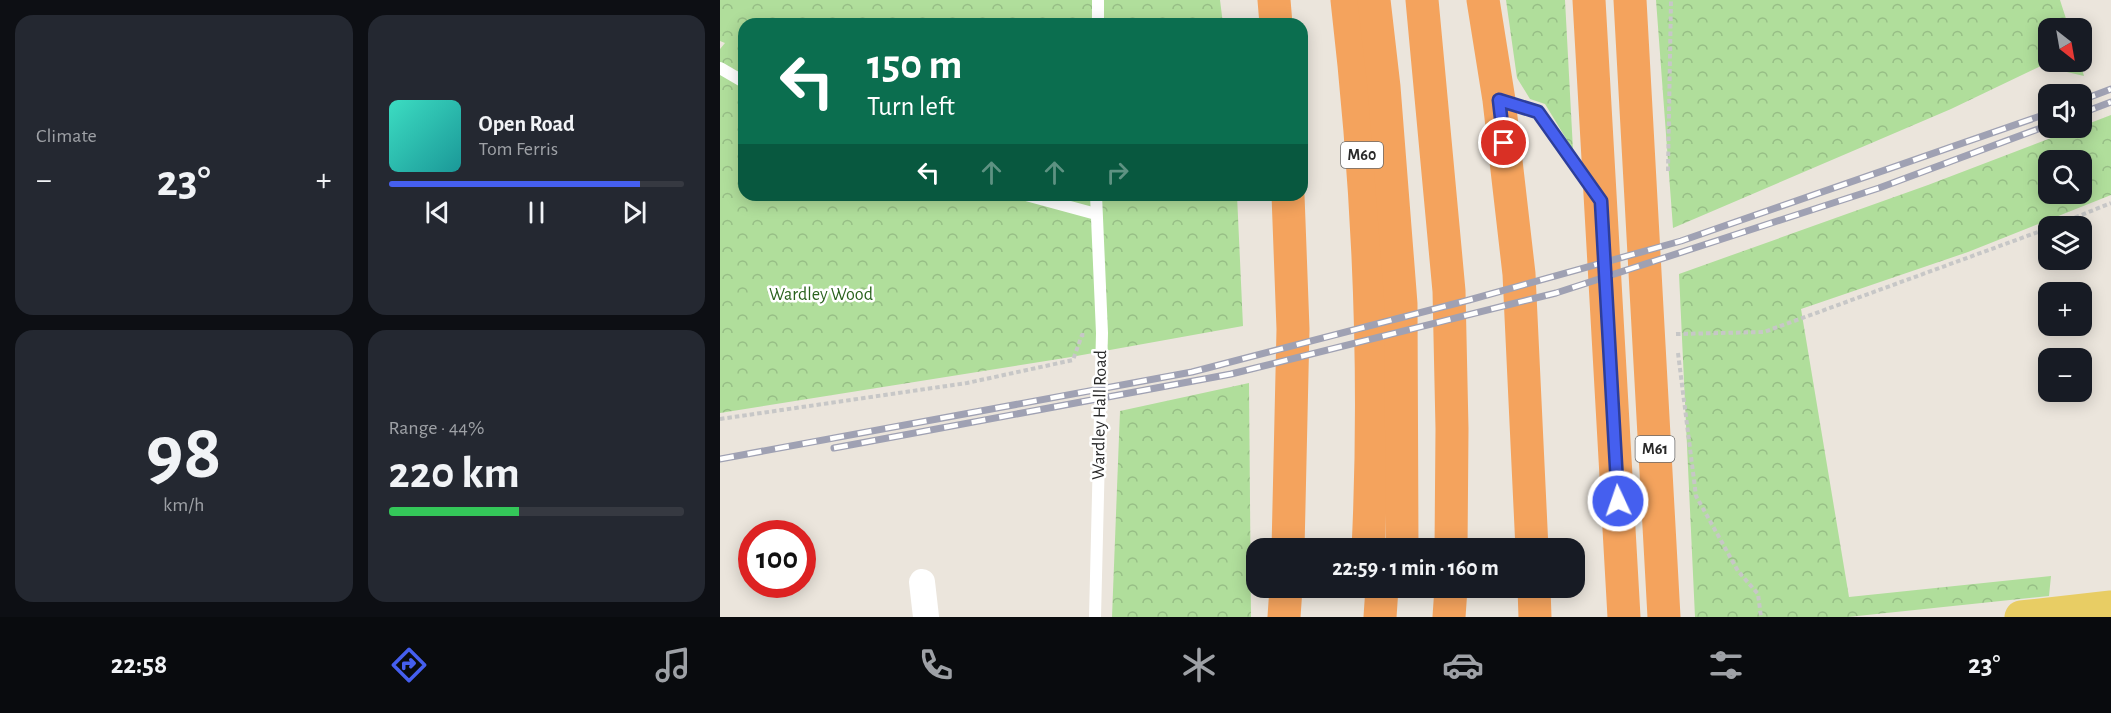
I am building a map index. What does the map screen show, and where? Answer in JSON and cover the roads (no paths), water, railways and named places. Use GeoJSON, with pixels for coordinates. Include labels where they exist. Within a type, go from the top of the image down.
{"type":"FeatureCollection","features":[{"type":"Feature","properties":{"kind":"highway"},"geometry":{"type":"LineString","coordinates":[[1274,0],[1276,18]]}},
{"type":"Feature","properties":{"kind":"highway","name":"M60"},"geometry":{"type":"LineString","coordinates":[[1347,0],[1363,170],[1386,307],[1402,345],[1402,538]]}},
{"type":"Feature","properties":{"kind":"highway","name":"M60"},"geometry":{"type":"LineString","coordinates":[[1368,538],[1371,353],[1386,307],[1386,110],[1374,0]]}},
{"type":"Feature","properties":{"kind":"highway"},"geometry":{"type":"LineString","coordinates":[[1422,0],[1449,291],[1451,538]]}},
{"type":"Feature","properties":{"kind":"highway"},"geometry":{"type":"LineString","coordinates":[[1484,0],[1499,100],[1519,274],[1532,538]]}},
{"type":"Feature","properties":{"kind":"highway","name":"M61"},"geometry":{"type":"LineString","coordinates":[[1589,0],[1624,617]]}},
{"type":"Feature","properties":{"kind":"highway","name":"M61"},"geometry":{"type":"LineString","coordinates":[[1630,0],[1664,617]]}},
{"type":"Feature","properties":{"kind":"highway"},"geometry":{"type":"LineString","coordinates":[[1288,201],[1293,329],[1288,538]]}},
{"type":"Feature","properties":{"kind":"highway","name":"M60"},"geometry":{"type":"LineString","coordinates":[[1389,538],[1402,481]]}},
{"type":"Feature","properties":{"kind":"highway"},"geometry":{"type":"LineString","coordinates":[[1284,617],[1285,598]]}},
{"type":"Feature","properties":{"kind":"highway"},"geometry":{"type":"LineString","coordinates":[[1365,617],[1366,598]]}},
{"type":"Feature","properties":{"kind":"highway"},"geometry":{"type":"LineString","coordinates":[[1380,617],[1381,598]]}},
{"type":"Feature","properties":{"kind":"highway"},"geometry":{"type":"LineString","coordinates":[[1401,617],[1402,598]]}},
{"type":"Feature","properties":{"kind":"highway"},"geometry":{"type":"LineString","coordinates":[[1534,598],[1535,617]]}},
{"type":"Feature","properties":{"kind":"main road"},"geometry":{"type":"LineString","coordinates":[[2021,617],[2111,607]]}},
{"type":"Feature","properties":{"kind":"street"},"geometry":{"type":"LineString","coordinates":[[922,582],[926,617]]}},
{"type":"Feature","properties":{"kind":"lane"},"geometry":{"type":"LineString","coordinates":[[1098,0],[1098,18]]}},
{"type":"Feature","properties":{"kind":"lane"},"geometry":{"type":"LineString","coordinates":[[720,68],[738,78]]}},
{"type":"Feature","properties":{"kind":"lane"},"geometry":{"type":"LineString","coordinates":[[1499,100],[1538,112],[1601,201]]}},
{"type":"Feature","properties":{"kind":"lane"},"geometry":{"type":"LineString","coordinates":[[1048,201],[1096,214]]}},
{"type":"Feature","properties":{"kind":"lane","name":"Wardley Hall Road"},"geometry":{"type":"LineString","coordinates":[[1095,617],[1102,356],[1096,201]]}},
{"type":"Feature","properties":{"kind":"railway"},"geometry":{"type":"LineString","coordinates":[[2092,96],[2111,89]]}},
{"type":"Feature","properties":{"kind":"railway"},"geometry":{"type":"LineString","coordinates":[[2092,109],[2111,102]]}},
{"type":"Feature","properties":{"kind":"railway"},"geometry":{"type":"LineString","coordinates":[[720,459],[1192,372],[1469,300],[1681,241],[2038,117]]}},
{"type":"Feature","properties":{"kind":"railway"},"geometry":{"type":"LineString","coordinates":[[834,448],[1231,374],[1556,293],[1879,188],[2038,129]]}},
{"type":"Feature","properties":{"kind":"park label","name":"Wardley Wood"},"geometry":{"type":"Point","coordinates":[821,295]}}]}
